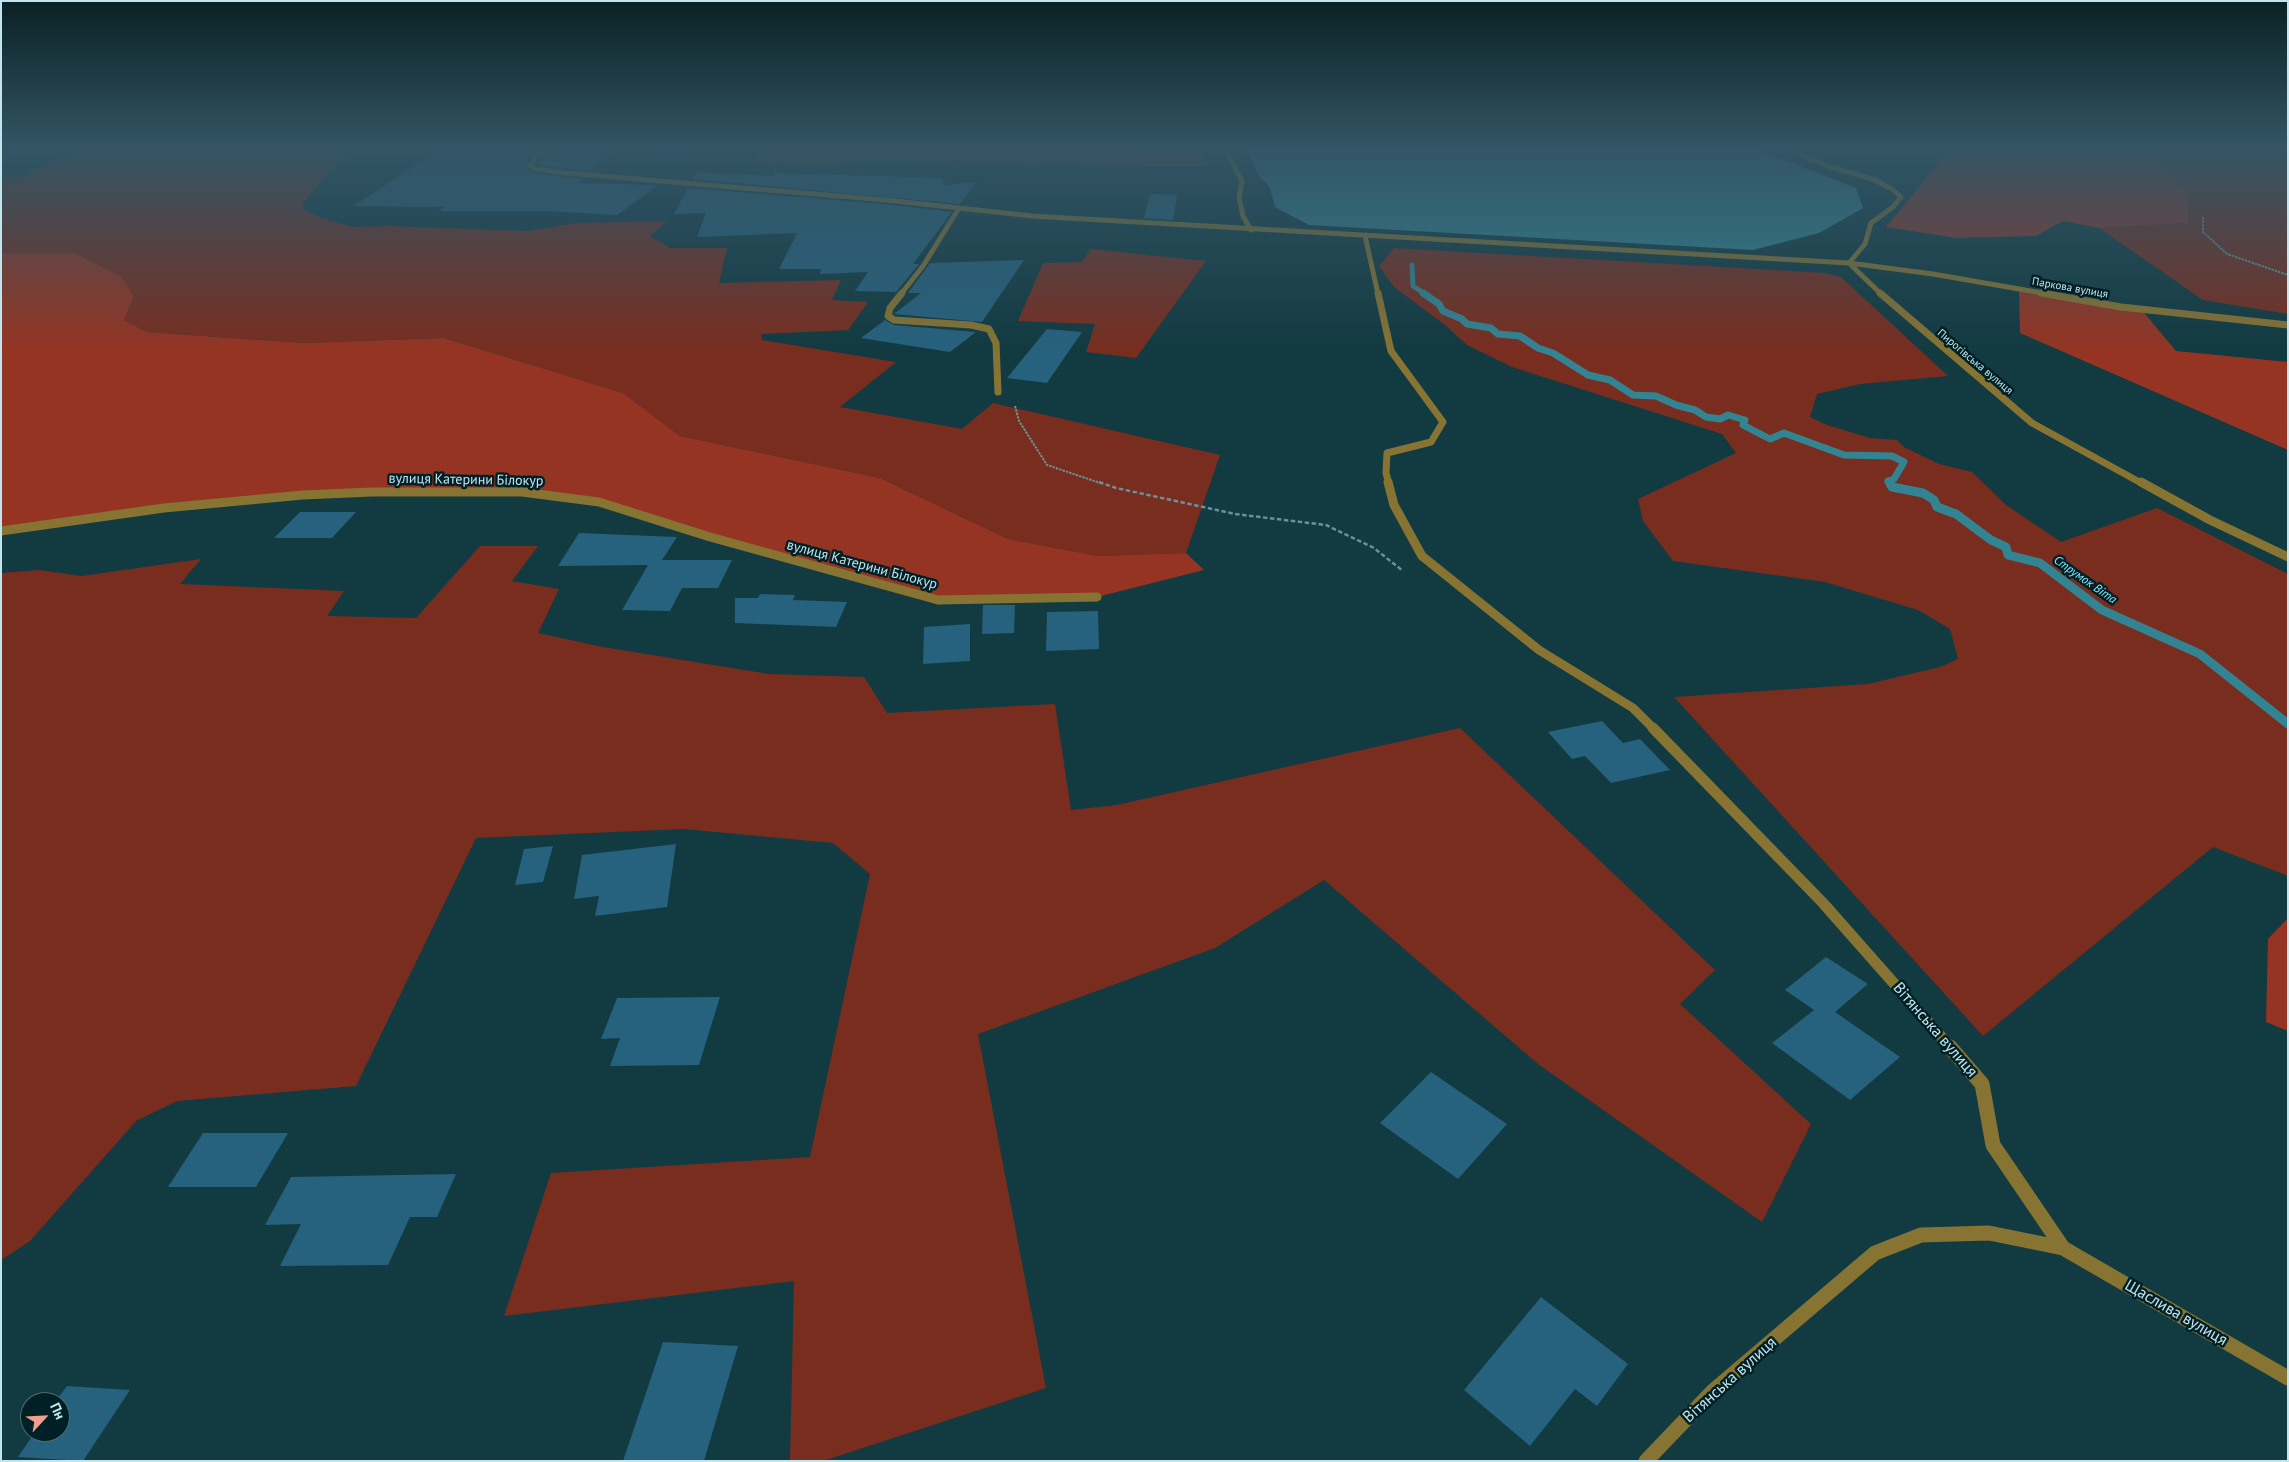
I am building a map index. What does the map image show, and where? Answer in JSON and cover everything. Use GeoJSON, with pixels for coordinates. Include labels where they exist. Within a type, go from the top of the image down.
{"type":"FeatureCollection","features":[{"type":"Feature","properties":{"kind":"street"},"geometry":{"type":"LineString","coordinates":[[954,216],[922,266],[890,308],[888,316],[894,320],[971,325],[989,329],[996,342],[998,392]]}},
{"type":"Feature","properties":{"kind":"street","name":"Паркова вулиця"},"geometry":{"type":"LineString","coordinates":[[1036,216],[1251,230],[1849,262],[1933,274],[2121,307],[2288,325]]}},
{"type":"Feature","properties":{"kind":"street"},"geometry":{"type":"LineString","coordinates":[[1244,216],[1251,230]]}},
{"type":"Feature","properties":{"kind":"street"},"geometry":{"type":"LineString","coordinates":[[1849,262],[1865,244],[1871,223],[1880,216]]}},
{"type":"Feature","properties":{"kind":"street","name":"Вітянська вулиця"},"geometry":{"type":"LineString","coordinates":[[1365,236],[1391,351],[1443,422],[1431,442],[1387,454],[1386,473],[1394,505],[1422,556],[1539,650],[1633,708],[1823,902],[1982,1084],[1993,1145],[2064,1248]]}},
{"type":"Feature","properties":{"kind":"street","name":"Пирогівська вулиця"},"geometry":{"type":"LineString","coordinates":[[1849,262],[1888,301],[2032,423],[2210,520],[2288,557]]}},
{"type":"Feature","properties":{"kind":"street","name":"вулиця Катерини Білокур"},"geometry":{"type":"LineString","coordinates":[[1,531],[164,508],[303,495],[372,492],[522,492],[599,502],[710,537],[938,600],[1097,596]]}},
{"type":"Feature","properties":{"kind":"street","name":"Вітянська вулиця"},"geometry":{"type":"LineString","coordinates":[[1646,1461],[1712,1392],[1875,1253],[1921,1235],[1988,1233],[2064,1248]]}},
{"type":"Feature","properties":{"kind":"street","name":"Щаслива вулиця"},"geometry":{"type":"LineString","coordinates":[[2064,1248],[2288,1378]]}},
{"type":"Feature","properties":{"kind":"path"},"geometry":{"type":"LineString","coordinates":[[2203,217],[2203,232],[2227,254],[2288,275]]}},
{"type":"Feature","properties":{"kind":"path"},"geometry":{"type":"LineString","coordinates":[[998,392],[1015,404],[1018,421],[1047,465],[1116,488],[1235,514],[1326,525],[1374,548],[1409,575]]}},
{"type":"Feature","properties":{"kind":"shaded area"},"geometry":{"type":"Polygon","coordinates":[[[1,216],[317,216],[353,227],[388,226],[527,231],[576,223],[667,221],[650,236],[670,248],[727,248],[719,283],[841,280],[832,300],[868,302],[848,330],[761,334],[762,340],[896,362],[840,407],[962,429],[993,403],[1220,455],[1186,553],[1098,556],[1008,539],[880,478],[680,436],[623,393],[444,338],[303,343],[147,332],[124,320],[134,296],[122,277],[75,253],[1,253],[1,216]]]}},
{"type":"Feature","properties":{"kind":"shaded area"},"geometry":{"type":"Polygon","coordinates":[[[1895,216],[2188,216],[2188,223],[2099,228],[2063,221],[2036,236],[1956,238],[1886,227],[1895,216]]]}},
{"type":"Feature","properties":{"kind":"shaded area"},"geometry":{"type":"Polygon","coordinates":[[[2188,216],[2288,216],[2288,314],[2203,300],[2099,228],[2188,223],[2188,216]]]}},
{"type":"Feature","properties":{"kind":"shaded area"},"geometry":{"type":"Polygon","coordinates":[[[1394,248],[1825,273],[1841,277],[1948,376],[1860,384],[1817,394],[1810,417],[1827,425],[1870,438],[1897,440],[1904,447],[1939,464],[1972,472],[2006,505],[2061,542],[2157,508],[2288,574],[2288,876],[2213,847],[1983,1036],[1674,697],[1868,684],[1940,667],[1958,659],[1950,629],[1918,610],[1825,582],[1673,561],[1643,521],[1638,499],[1736,453],[1722,434],[1512,367],[1467,345],[1445,325],[1394,287],[1379,266],[1394,248]]]}},
{"type":"Feature","properties":{"kind":"shaded area"},"geometry":{"type":"Polygon","coordinates":[[[1091,249],[1206,261],[1136,358],[1086,352],[1095,324],[1018,321],[1043,263],[1082,262],[1091,249]]]}},
{"type":"Feature","properties":{"kind":"shaded area"},"geometry":{"type":"Polygon","coordinates":[[[1,253],[75,253],[122,277],[134,296],[124,320],[147,332],[303,343],[444,338],[623,393],[680,436],[880,478],[1008,539],[1098,556],[1186,553],[1204,570],[1097,597],[938,600],[599,502],[522,492],[303,495],[1,531],[1,253]]]}},
{"type":"Feature","properties":{"kind":"shaded area"},"geometry":{"type":"Polygon","coordinates":[[[2019,290],[2141,309],[2176,351],[2288,362],[2288,450],[2020,333],[2019,290]]]}},
{"type":"Feature","properties":{"kind":"shaded area"},"geometry":{"type":"Polygon","coordinates":[[[480,546],[538,546],[512,581],[559,589],[538,633],[603,647],[769,674],[864,677],[887,713],[1055,704],[1071,810],[1117,805],[1460,728],[1715,970],[1680,1004],[1811,1124],[1762,1222],[1538,1064],[1324,880],[1215,948],[978,1034],[1046,1388],[823,1461],[790,1461],[794,1281],[504,1316],[551,1173],[810,1157],[870,874],[833,843],[684,829],[476,838],[356,1086],[177,1101],[136,1121],[30,1241],[1,1260],[1,573],[39,570],[82,576],[201,559],[180,584],[344,591],[327,616],[416,618],[480,546]]]}},
{"type":"Feature","properties":{"kind":"shaded area"},"geometry":{"type":"Polygon","coordinates":[[[2288,918],[2288,1031],[2266,1022],[2268,939],[2288,918]]]}},
{"type":"Feature","properties":{"kind":"water"},"geometry":{"type":"Polygon","coordinates":[[[1292,216],[1849,216],[1819,233],[1753,250],[1309,225],[1292,216]]]}},
{"type":"Feature","properties":{"kind":"building"},"geometry":{"type":"Polygon","coordinates":[[[705,216],[949,216],[913,264],[919,264],[896,292],[855,291],[868,272],[820,274],[821,269],[779,269],[797,233],[697,237],[705,216]]]}},
{"type":"Feature","properties":{"kind":"building"},"geometry":{"type":"Polygon","coordinates":[[[1144,216],[1174,216],[1173,220],[1144,218],[1144,216]]]}},
{"type":"Feature","properties":{"kind":"building"},"geometry":{"type":"Polygon","coordinates":[[[1024,260],[982,322],[894,314],[921,293],[908,293],[930,263],[1024,260]]]}},
{"type":"Feature","properties":{"kind":"building"},"geometry":{"type":"Polygon","coordinates":[[[885,320],[894,325],[976,332],[950,352],[861,338],[885,320]]]}},
{"type":"Feature","properties":{"kind":"building"},"geometry":{"type":"Polygon","coordinates":[[[1047,329],[1082,332],[1047,383],[1007,378],[1047,329]]]}},
{"type":"Feature","properties":{"kind":"building"},"geometry":{"type":"Polygon","coordinates":[[[300,512],[356,512],[332,538],[274,538],[300,512]]]}},
{"type":"Feature","properties":{"kind":"building"},"geometry":{"type":"Polygon","coordinates":[[[579,533],[677,537],[662,560],[732,560],[718,588],[682,588],[670,611],[622,610],[648,565],[558,566],[579,533]]]}},
{"type":"Feature","properties":{"kind":"building"},"geometry":{"type":"Polygon","coordinates":[[[760,594],[795,595],[793,600],[847,602],[836,627],[735,623],[735,598],[758,598],[760,594]]]}},
{"type":"Feature","properties":{"kind":"building"},"geometry":{"type":"Polygon","coordinates":[[[983,605],[1015,605],[1014,633],[982,634],[983,605]]]}},
{"type":"Feature","properties":{"kind":"building"},"geometry":{"type":"Polygon","coordinates":[[[1098,611],[1099,649],[1046,651],[1047,612],[1098,611]]]}},
{"type":"Feature","properties":{"kind":"building"},"geometry":{"type":"Polygon","coordinates":[[[970,624],[970,661],[923,664],[924,627],[970,624]]]}},
{"type":"Feature","properties":{"kind":"building"},"geometry":{"type":"Polygon","coordinates":[[[1602,721],[1623,743],[1640,739],[1670,770],[1611,783],[1585,756],[1572,759],[1548,732],[1602,721]]]}},
{"type":"Feature","properties":{"kind":"building"},"geometry":{"type":"Polygon","coordinates":[[[676,844],[667,907],[595,916],[599,896],[574,899],[582,855],[676,844]]]}},
{"type":"Feature","properties":{"kind":"building"},"geometry":{"type":"Polygon","coordinates":[[[553,846],[543,882],[515,885],[524,849],[553,846]]]}},
{"type":"Feature","properties":{"kind":"building"},"geometry":{"type":"Polygon","coordinates":[[[1826,957],[1868,984],[1835,1012],[1900,1057],[1850,1100],[1772,1043],[1814,1010],[1785,990],[1826,957]]]}},
{"type":"Feature","properties":{"kind":"building"},"geometry":{"type":"Polygon","coordinates":[[[720,997],[699,1065],[610,1066],[620,1038],[601,1039],[617,998],[720,997]]]}},
{"type":"Feature","properties":{"kind":"building"},"geometry":{"type":"Polygon","coordinates":[[[1431,1072],[1507,1124],[1458,1179],[1380,1123],[1431,1072]]]}},
{"type":"Feature","properties":{"kind":"building"},"geometry":{"type":"Polygon","coordinates":[[[203,1133],[288,1133],[256,1187],[168,1187],[203,1133]]]}},
{"type":"Feature","properties":{"kind":"building"},"geometry":{"type":"Polygon","coordinates":[[[456,1174],[437,1217],[410,1217],[388,1265],[280,1266],[301,1224],[265,1225],[291,1177],[456,1174]]]}},
{"type":"Feature","properties":{"kind":"building"},"geometry":{"type":"Polygon","coordinates":[[[1541,1297],[1628,1364],[1597,1406],[1575,1389],[1530,1446],[1464,1390],[1541,1297]]]}},
{"type":"Feature","properties":{"kind":"building"},"geometry":{"type":"Polygon","coordinates":[[[663,1342],[738,1346],[704,1461],[623,1461],[663,1342]]]}},
{"type":"Feature","properties":{"kind":"building"},"geometry":{"type":"Polygon","coordinates":[[[67,1386],[130,1390],[83,1461],[18,1457],[28,1442],[70,1442],[70,1392],[62,1392],[67,1386]]]}},
{"type":"Feature","properties":{"kind":"waterway","name":"Струмок Віта"},"geometry":{"type":"LineString","coordinates":[[1412,265],[1413,286],[1425,294]]}},
{"type":"Feature","properties":{"kind":"waterway","name":"Струмок Віта"},"geometry":{"type":"LineString","coordinates":[[1423,293],[1439,304],[1443,311],[1462,319],[1467,324],[1491,328],[1498,334],[1520,336],[1538,348],[1553,353],[1588,375],[1610,380],[1633,395],[1656,396],[1676,405],[1695,410],[1706,417],[1720,419],[1728,415],[1745,420],[1743,425],[1770,439],[1784,433],[1844,455],[1892,456],[1904,462],[1894,479],[1888,481],[1890,484]]}},
{"type":"Feature","properties":{"kind":"waterway","name":"Струмок Віта"},"geometry":{"type":"LineString","coordinates":[[1889,482],[1892,487],[1923,493],[1934,500],[1937,507],[1956,514],[1991,540],[2006,547],[2008,555],[2040,563],[2102,610],[2200,654],[2288,724]]}}]}
